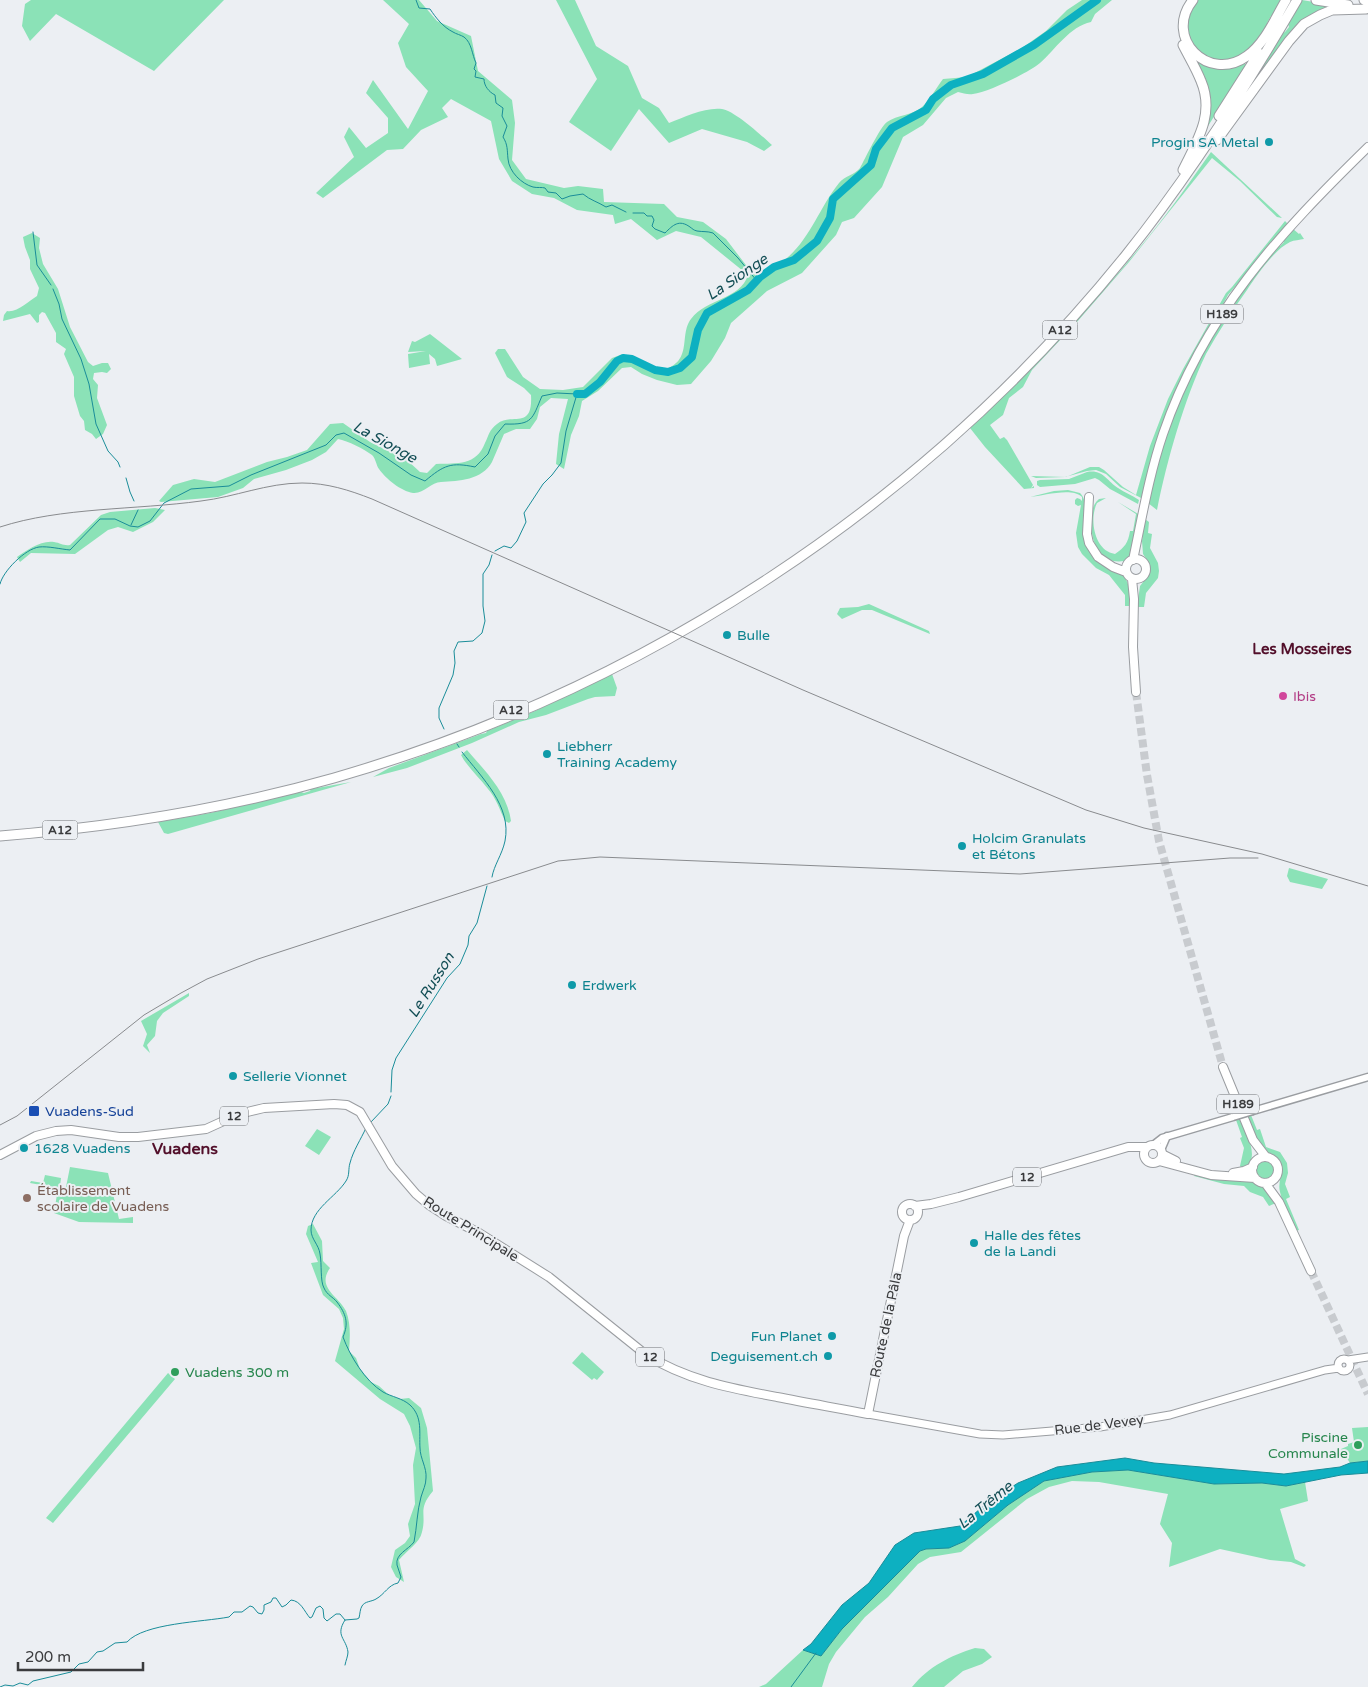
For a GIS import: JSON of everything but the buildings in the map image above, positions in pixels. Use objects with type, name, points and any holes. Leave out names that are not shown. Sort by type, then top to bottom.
[{"type":"highway","points":[[1183,170],[1202,132],[1207,107],[1202,84],[1184,47],[1180,33],[1181,15],[1188,0]]},
{"type":"highway","points":[[1193,0],[1184,19],[1183,30],[1186,42],[1200,58],[1213,64],[1222,65],[1237,62],[1256,49],[1288,0]]},
{"type":"highway","name":"A12","points":[[0,830],[110,818],[177,808],[266,790],[352,767],[438,738],[514,708],[583,677],[663,636],[740,590],[816,539],[885,486],[956,426],[1021,364],[1067,315],[1130,240],[1183,170],[1239,85],[1288,0]]},
{"type":"highway","name":"A12","points":[[0,836],[111,824],[200,810],[310,784],[398,758],[496,722],[592,679],[685,630],[773,576],[834,533],[953,437],[1022,371],[1080,308],[1124,258],[1182,181],[1235,103],[1297,0]]},
{"type":"highway","points":[[1316,0],[1367,5]]},
{"type":"highway","points":[[1337,0],[1367,5]]},
{"type":"highway","points":[[773,576],[786,570],[831,540],[904,484],[962,434],[1025,373],[1149,234],[1301,27],[1312,19],[1328,12],[1367,5]]},
{"type":"main road","name":"H189","points":[[1132,564],[1139,539],[1149,482],[1163,434],[1182,389],[1214,326],[1242,283],[1277,240],[1312,202],[1368,147]]},
{"type":"main road","points":[[1091,497],[1087,534],[1090,543],[1098,557],[1109,563],[1146,566],[1144,576],[1135,579]]},
{"type":"main road","points":[[1132,564],[1135,579],[1133,647],[1136,692]]},
{"type":"main road","name":"H189","points":[[1223,1068],[1253,1140],[1266,1157]]},
{"type":"main road","name":"Route Principale","points":[[0,1155],[36,1136],[56,1131],[78,1131],[119,1137],[151,1136],[206,1129],[238,1114],[264,1108],[347,1105],[360,1112],[392,1166],[416,1194],[428,1204],[446,1216],[479,1233],[549,1278],[659,1363],[678,1372],[708,1382],[868,1414]]},
{"type":"main road","name":"H189","points":[[1253,1140],[1254,1164]]},
{"type":"main road","name":"12","points":[[916,1209],[1123,1149],[1148,1149],[1211,1175],[1255,1178],[1265,1183]]},
{"type":"main road","name":"12","points":[[1148,1149],[1146,1161],[1150,1163],[1156,1163],[1161,1155]]},
{"type":"main road","name":"12","points":[[1161,1155],[1192,1166],[1218,1172],[1240,1172],[1266,1157]]},
{"type":"main road","points":[[1266,1157],[1273,1159],[1278,1164],[1278,1172],[1274,1179],[1265,1183],[1279,1202],[1311,1271]]},
{"type":"main road","points":[[1254,1164],[1255,1178]]},
{"type":"main road","points":[[1274,1179],[1279,1202]]},
{"type":"main road","name":"Route de la Pâla","points":[[868,1414],[907,1219],[903,1211],[905,1206],[911,1204],[916,1209],[916,1218],[907,1219]]},
{"type":"main road","name":"Rue de Vevey","points":[[868,1414],[980,1434],[1002,1435],[1096,1428],[1170,1415],[1338,1366],[1342,1359],[1349,1363],[1367,1357]]},
{"type":"street","points":[[1148,1149],[1156,1141],[1167,1136],[1368,1077]]},
{"type":"street","points":[[1161,1155],[1167,1136]]},
{"type":"green space","points":[[31,0],[224,0],[154,71],[56,14],[30,41],[22,26],[25,4]]},
{"type":"green space","points":[[383,0],[419,0],[437,21],[471,36],[478,71],[512,100],[515,123],[512,160],[526,179],[564,188],[578,186],[603,189],[604,202],[664,204],[677,217],[703,222],[726,239],[752,273],[769,269],[783,261],[795,250],[839,183],[860,168],[884,125],[891,120],[914,112],[922,107],[943,79],[967,77],[1022,48],[1046,31],[1067,10],[1082,0],[1112,0],[1095,14],[1091,22],[1076,28],[1046,58],[1027,72],[980,93],[965,94],[958,92],[946,98],[923,125],[903,137],[882,187],[854,218],[842,222],[836,235],[802,273],[767,291],[731,323],[725,338],[711,361],[691,384],[677,385],[657,380],[631,367],[622,368],[598,391],[582,401],[579,416],[571,435],[564,469],[556,464],[559,434],[568,399],[551,398],[540,407],[537,419],[530,429],[516,429],[504,434],[492,462],[482,473],[462,480],[437,483],[421,492],[413,493],[399,487],[386,477],[369,453],[351,443],[338,439],[326,452],[312,460],[254,479],[243,488],[218,497],[161,502],[159,501],[173,485],[194,479],[215,482],[267,462],[307,450],[330,424],[343,423],[370,442],[408,461],[420,472],[427,473],[436,464],[465,462],[477,456],[494,426],[509,419],[525,417],[529,413],[531,395],[507,377],[495,353],[498,349],[505,349],[523,377],[540,389],[563,390],[583,387],[612,358],[623,354],[659,371],[670,367],[682,356],[687,326],[691,319],[698,312],[738,289],[748,275],[701,237],[676,231],[657,240],[631,219],[615,224],[613,215],[577,210],[554,198],[532,194],[512,181],[499,159],[491,121],[451,99],[442,108],[448,117],[421,130],[403,149],[387,150],[323,198],[316,193],[354,157],[344,137],[349,127],[366,148],[388,133],[388,118],[366,93],[373,80],[408,129],[428,91],[406,67],[398,43],[409,24]]},
{"type":"green space","points":[[556,0],[575,0],[596,46],[628,66],[642,98],[659,108],[669,123],[702,111],[722,109],[741,119],[772,145],[764,151],[747,142],[702,129],[669,143],[639,109],[611,151],[569,122],[597,79]]},
{"type":"green space","points":[[1197,0],[1283,0],[1274,16],[1271,16],[1267,23],[1268,25],[1254,46],[1237,59],[1213,61],[1192,46],[1186,22]]},
{"type":"green space","points":[[1302,0],[1331,5],[1316,14],[1246,93],[1283,33],[1289,27],[1288,24]]},
{"type":"green space","points":[[1187,46],[1200,60],[1243,61],[1246,65],[1205,131],[1208,116]]},
{"type":"green space","points":[[1211,152],[1282,218],[1277,217],[1240,181],[1212,158],[1129,262],[1032,370],[1023,387],[1009,398],[1003,415],[990,425],[1000,439],[1004,437],[1007,440],[1033,485],[1031,488],[1034,486],[1034,488],[1024,489],[970,428],[1041,358],[1108,285],[1158,225]]},
{"type":"green space","points":[[1285,221],[1288,224],[1228,295],[1198,350],[1143,499],[1120,487],[1106,474],[1096,470],[1068,476],[1090,467],[1099,467],[1136,495],[1150,446],[1168,399],[1183,369],[1226,293]]},
{"type":"green space","points":[[1292,228],[1300,233],[1304,239],[1292,241],[1284,245],[1266,263],[1206,354],[1190,391],[1177,430],[1157,510],[1148,503],[1166,437],[1187,385],[1228,312],[1278,244],[1280,246],[1284,242],[1282,240]]},
{"type":"green space","points":[[32,233],[40,238],[39,248],[43,264],[58,289],[70,327],[88,362],[93,366],[108,363],[111,369],[107,373],[94,373],[93,379],[98,385],[97,398],[107,425],[103,434],[96,439],[85,430],[84,421],[80,416],[74,396],[74,377],[64,354],[66,349],[56,342],[56,333],[45,313],[42,312],[39,315],[39,322],[37,323],[30,314],[3,321],[7,311],[19,308],[37,296],[39,288],[30,269],[30,260],[23,237]]},
{"type":"green space","points":[[430,334],[462,359],[437,366],[435,359],[429,354],[430,364],[409,368],[408,354],[426,351],[408,352],[412,341],[415,342]]},
{"type":"green space","points":[[1087,472],[1101,474],[1118,488],[1139,500],[1138,504],[1110,489],[1095,478],[1075,484],[1040,487],[1037,485],[1037,481],[1040,480],[1069,479]]},
{"type":"green space","points":[[1031,476],[1065,477],[1036,478]]},
{"type":"green space","points":[[1068,490],[1080,493],[1083,498],[1085,504],[1084,533],[1088,549],[1101,564],[1116,570],[1127,580],[1131,606],[1125,606],[1125,595],[1109,575],[1096,568],[1082,554],[1078,547],[1076,533],[1081,505],[1075,504],[1075,500],[1077,498],[1082,501],[1082,497],[1065,492],[1030,497],[1054,491]]},
{"type":"green space","points":[[1106,498],[1097,503],[1093,517],[1098,541],[1108,552],[1115,554],[1124,547],[1130,531],[1133,531],[1136,514],[1118,502],[1140,515],[1132,553],[1124,561],[1108,559],[1097,548],[1094,541],[1091,525],[1093,507],[1099,499]]},
{"type":"green space","points":[[155,508],[165,510],[153,522],[133,532],[118,527],[108,530],[75,554],[31,553],[20,562],[17,557],[34,546],[44,543],[54,542],[70,545],[101,515],[110,512]]},
{"type":"green space","points":[[1145,519],[1149,522],[1148,533],[1152,534],[1150,548],[1158,563],[1159,571],[1158,578],[1146,593],[1144,607],[1137,607],[1140,586],[1150,570],[1149,563],[1143,554],[1142,541]]},
{"type":"green space","points":[[869,604],[929,631],[930,634],[872,610],[862,610],[842,619],[837,614],[840,608]]},
{"type":"green space","points":[[612,674],[617,688],[615,696],[595,697],[546,715],[519,722],[472,743],[407,768],[373,777],[389,768],[486,733]]},
{"type":"green space","points":[[467,750],[500,791],[509,810],[511,821],[509,823],[505,821],[491,793],[461,755]]},
{"type":"green space","points":[[351,782],[168,834],[164,833],[158,822],[210,813],[301,792],[304,793],[311,789]]},
{"type":"green space","points":[[1289,868],[1328,879],[1322,889],[1290,882],[1287,876]]},
{"type":"green space","points":[[189,993],[189,996],[163,1013],[157,1021],[155,1036],[147,1045],[150,1053],[143,1046],[147,1034],[141,1021]]},
{"type":"green space","points":[[1251,1115],[1257,1130],[1260,1129],[1266,1147],[1280,1152],[1287,1163],[1288,1173],[1285,1184],[1290,1197],[1286,1199],[1299,1230],[1296,1231],[1281,1197],[1279,1184],[1282,1169],[1280,1161],[1277,1157],[1264,1151],[1258,1143],[1247,1116]]},
{"type":"green space","points":[[1240,1118],[1251,1145],[1252,1153],[1248,1165],[1242,1169],[1240,1166],[1244,1148],[1236,1120]]},
{"type":"green space","points":[[317,1129],[331,1137],[319,1155],[305,1146]]},
{"type":"green space","points":[[1265,1160],[1272,1163],[1275,1170],[1272,1177],[1265,1180],[1258,1177],[1255,1170],[1258,1163]]},
{"type":"green space","points":[[70,1167],[108,1173],[119,1219],[133,1217],[133,1223],[79,1222],[54,1213],[58,1188],[30,1183],[31,1181],[43,1183],[45,1175],[61,1178],[60,1186],[66,1187]]},
{"type":"green space","points":[[1195,1174],[1252,1181],[1264,1187],[1276,1203],[1269,1206],[1263,1197],[1250,1192],[1244,1186],[1224,1184],[1194,1176]]},
{"type":"green space","points":[[313,1224],[322,1241],[323,1261],[330,1268],[326,1275],[327,1286],[343,1306],[348,1316],[350,1331],[349,1351],[356,1358],[360,1369],[371,1382],[389,1395],[400,1399],[409,1398],[421,1408],[427,1428],[433,1491],[425,1503],[421,1536],[399,1560],[404,1582],[396,1577],[391,1567],[395,1550],[405,1543],[410,1536],[408,1524],[415,1504],[413,1465],[416,1448],[410,1426],[404,1414],[380,1399],[335,1361],[344,1329],[343,1318],[339,1309],[323,1295],[311,1263],[318,1262],[306,1234],[308,1226]]},
{"type":"green space","points":[[582,1352],[604,1372],[597,1380],[594,1378],[592,1380],[572,1363]]},
{"type":"green space","points":[[168,1373],[175,1379],[53,1523],[46,1518]]},
{"type":"green space","name":"Piscine Communale","points":[[1368,1427],[1368,1461],[1350,1463],[1341,1449],[1354,1442],[1352,1428]]},
{"type":"green space","points":[[1128,1470],[1214,1484],[1262,1483],[1286,1486],[1305,1482],[1308,1501],[1280,1509],[1295,1559],[1306,1565],[1304,1567],[1291,1562],[1270,1560],[1220,1549],[1169,1567],[1172,1543],[1160,1524],[1168,1494],[1099,1482],[1072,1481],[1049,1487],[1027,1499],[961,1552],[930,1557],[918,1564],[888,1597],[865,1617],[836,1652],[829,1664],[822,1687],[759,1687],[766,1684],[803,1650],[821,1656],[842,1629],[920,1551],[949,1548],[965,1541],[1008,1505],[1044,1481],[1092,1472]]},
{"type":"green space","points":[[975,1648],[984,1649],[992,1657],[982,1664],[963,1671],[944,1687],[912,1687],[926,1673],[941,1663]]},
{"type":"water","points":[[1125,1458],[1154,1463],[1284,1474],[1340,1467],[1350,1463],[1368,1461],[1368,1473],[1341,1475],[1286,1486],[1262,1483],[1214,1484],[1128,1470],[1092,1472],[1044,1481],[1008,1505],[965,1541],[949,1548],[920,1551],[842,1629],[821,1656],[803,1650],[811,1644],[842,1605],[869,1583],[895,1545],[914,1533],[960,1526],[987,1503],[1018,1483],[1057,1467]]},
{"type":"waterway","points":[[416,0],[419,8],[430,9],[443,25],[469,42],[476,63],[474,69],[476,71],[475,77],[484,79],[487,88],[495,95],[496,103],[503,108],[502,116],[507,126],[503,137],[507,145],[509,164],[517,177],[529,185],[545,188],[548,192],[556,193],[562,199],[583,194],[606,207],[612,205],[626,212]]},
{"type":"waterway","name":"La Sionge","points":[[577,394],[585,394],[600,382],[617,361],[623,358],[632,359],[655,370],[668,372],[680,368],[692,357],[698,330],[707,313],[748,290],[760,277],[774,267],[794,260],[817,241],[830,218],[833,199],[871,165],[876,149],[892,128],[926,110],[933,99],[951,85],[983,74],[1034,45],[1097,0]]},
{"type":"waterway","points":[[633,213],[644,213],[647,216],[652,216],[654,220],[652,226],[665,233],[679,223],[683,223],[696,231],[713,233],[738,258],[757,281]]},
{"type":"waterway","points":[[33,232],[37,265],[51,285]]},
{"type":"waterway","points":[[53,289],[62,319],[81,359],[89,384],[96,424],[108,451],[120,467]]},
{"type":"waterway","name":"La Sionge","points":[[0,584],[10,567],[27,552],[39,547],[70,550],[100,519],[115,519],[130,526],[138,527],[150,521],[164,503],[191,489],[229,486],[251,475],[326,445],[336,435],[344,433],[379,453],[411,475],[425,481],[437,471],[448,466],[475,467],[488,454],[495,436],[505,424],[521,423],[530,419],[542,396],[557,393],[577,394],[566,431],[561,463],[543,484],[524,513],[526,522],[517,541],[511,548],[504,546],[495,551]]},
{"type":"waterway","points":[[126,478],[134,501]]},
{"type":"waterway","points":[[131,525],[138,510]]},
{"type":"waterway","name":"Le Russon","points":[[444,729],[439,718],[439,708],[453,675],[454,651],[458,642],[473,641],[482,633],[485,621],[483,574],[489,565],[492,555]]},
{"type":"waterway","name":"Le Russon","points":[[462,752],[494,793],[504,816],[506,828],[505,841],[492,877]]},
{"type":"waterway","name":"Le Russon","points":[[391,1092],[392,1070],[396,1058],[447,978],[460,964],[468,945],[469,936],[477,923],[487,886]]},
{"type":"waterway","name":"Le Russon","points":[[371,1122],[388,1104],[391,1096]]},
{"type":"waterway","name":"Le Russon","points":[[345,1665],[348,1652],[341,1633],[342,1625],[345,1620],[359,1618],[363,1604],[376,1599],[398,1583],[401,1577],[397,1561],[400,1555],[414,1542],[426,1478],[420,1452],[419,1420],[417,1415],[410,1405],[376,1387],[364,1375],[354,1360],[343,1337],[346,1327],[343,1311],[323,1285],[321,1258],[311,1233],[312,1223],[319,1209],[342,1187],[347,1179],[351,1159],[366,1128]]},
{"type":"waterway","points":[[0,1687],[5,1685],[13,1686],[20,1683],[28,1685],[33,1681],[71,1672],[79,1664],[88,1662],[97,1652],[103,1651],[115,1643],[127,1642],[135,1636],[160,1627],[229,1617],[234,1612],[242,1612],[250,1606],[262,1614],[264,1605],[271,1602],[273,1598],[276,1598],[282,1607],[291,1600],[297,1602],[310,1618],[316,1608],[320,1606],[327,1621],[336,1614],[340,1614],[345,1620]]},
{"type":"waterway","name":"La Trême","points":[[791,1687],[816,1653]]},
{"type":"tunnel","points":[[1136,692],[1147,775],[1159,841],[1223,1067]]},
{"type":"tunnel","points":[[1311,1271],[1368,1394]]},
{"type":"railway","points":[[0,527],[73,512],[201,501],[276,485],[311,483],[338,488],[372,499],[803,690],[1086,810],[1144,828],[1262,854],[1368,886]]},
{"type":"railway","points":[[0,1125],[17,1116],[144,1015],[207,979],[258,959],[558,861],[600,857],[1020,874],[1230,858],[1258,858]]},
{"type":"place","name":"Progin SA Metal","points":[[1269,142]]},
{"type":"place","name":"Bulle","points":[[727,635]]},
{"type":"place","name":"Ibis","points":[[1283,696]]},
{"type":"place","name":"Liebherr Training Academy","points":[[547,754]]},
{"type":"place","name":"Holcim Granulats et Bétons","points":[[962,846]]},
{"type":"place","name":"Erdwerk","points":[[572,985]]},
{"type":"place","name":"Sellerie Vionnet","points":[[233,1076]]},
{"type":"place","name":"Vuadens-Sud","points":[[34,1111]]},
{"type":"place","name":"1628 Vuadens","points":[[24,1148]]},
{"type":"place","name":"Établissement scolaire de Vuadens","points":[[27,1198]]},
{"type":"place","name":"Halle des fêtes de la Landi","points":[[974,1243]]},
{"type":"place","name":"Fun Planet","points":[[832,1336]]},
{"type":"place","name":"Deguisement.ch","points":[[828,1356]]},
{"type":"place","name":"Vuadens 300 m","points":[[175,1372]]},
{"type":"place","name":"Piscine Communale","points":[[1358,1445]]},
{"type":"district","name":"Les Mosseires","points":[[1302,649]]},
{"type":"district","name":"Vuadens","points":[[185,1149]]}]
